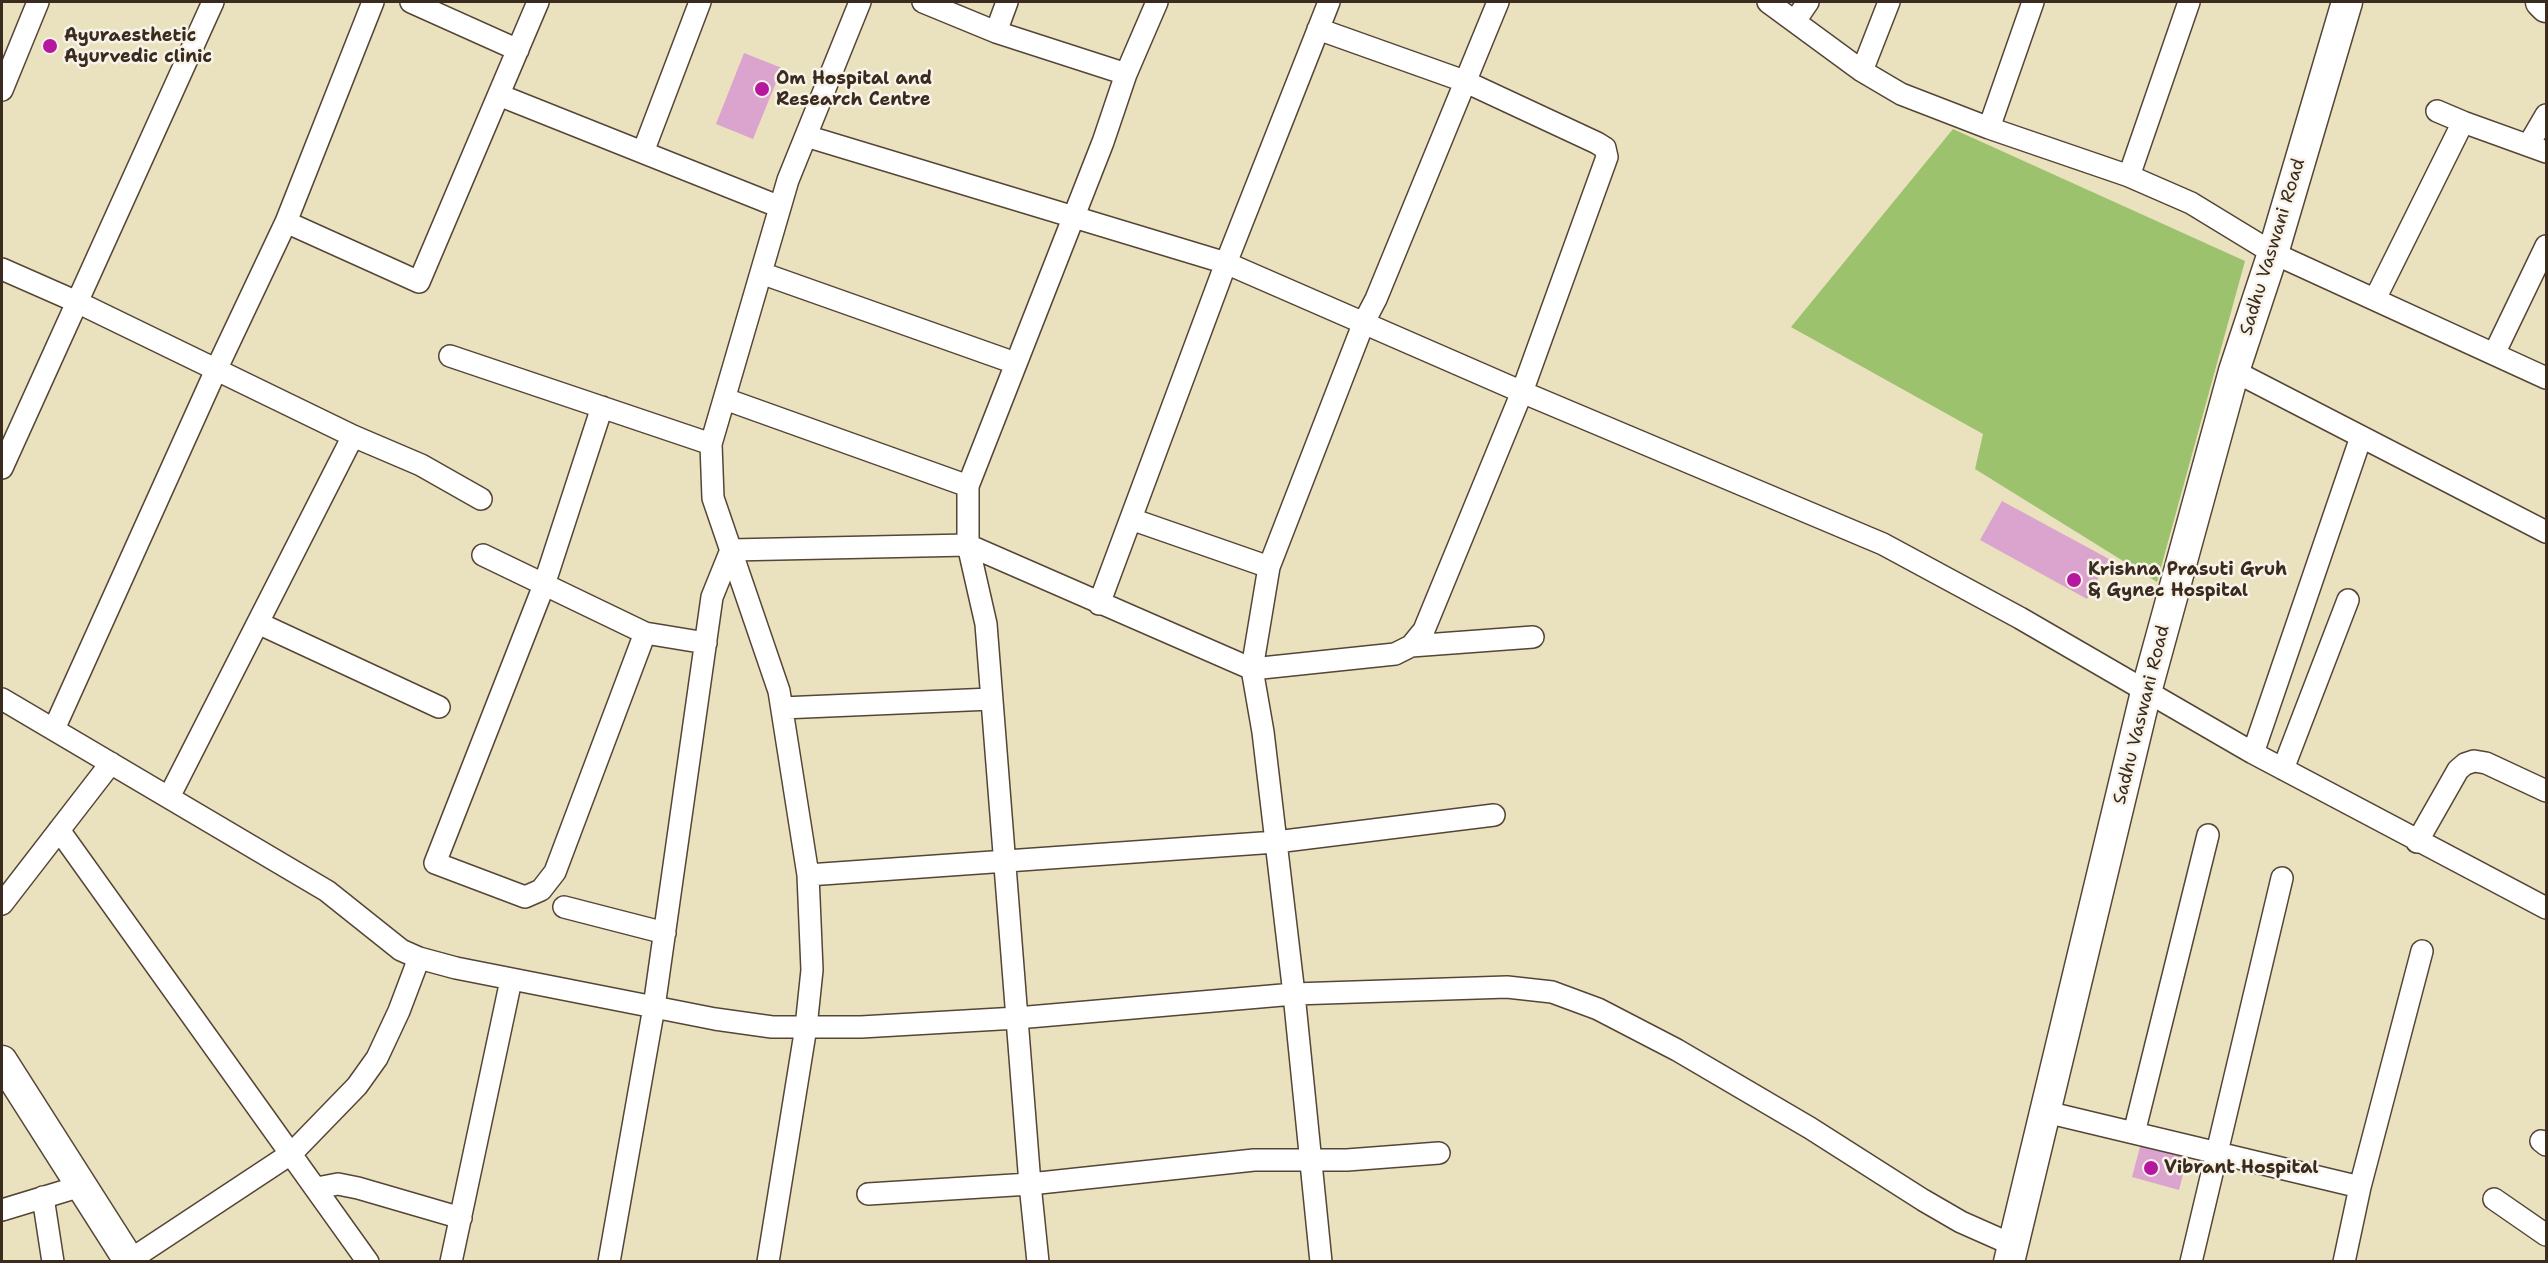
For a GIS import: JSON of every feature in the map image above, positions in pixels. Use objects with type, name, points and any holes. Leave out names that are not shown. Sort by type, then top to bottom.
[{"type":"street","points":[[2,90],[11,42],[38,2]]},
{"type":"street","points":[[2,468],[213,2]]},
{"type":"street","points":[[54,729],[216,370],[286,222],[373,2]]},
{"type":"street","points":[[411,2],[518,50]]},
{"type":"street","points":[[286,222],[420,282],[538,2]]},
{"type":"street","points":[[643,152],[700,2]]},
{"type":"street","points":[[768,1262],[806,1027],[812,970],[808,875],[780,691],[713,498],[711,444],[788,180],[860,2]]},
{"type":"street","points":[[923,2],[996,32],[1126,74]]},
{"type":"street","points":[[996,32],[1007,2]]},
{"type":"street","points":[[1038,1262],[986,624],[968,545],[968,486],[1103,142],[1126,74],[1156,2]]},
{"type":"street","points":[[1099,604],[1226,263],[1329,2]]},
{"type":"street","points":[[1321,1262],[1294,994],[1263,732],[1252,669],[1269,567],[1364,322],[1376,299],[1498,2]]},
{"type":"street","points":[[1768,2],[1862,71],[1901,94],[1989,128],[2129,176],[2191,203],[2223,220],[2273,253],[2547,378]]},
{"type":"street","points":[[1795,21],[1808,2]]},
{"type":"street","points":[[1862,71],[1889,2]]},
{"type":"street","points":[[1989,128],[2033,2]]},
{"type":"street","points":[[2129,176],[2189,2]]},
{"type":"street","name":"Sadhu Vaswani Road","points":[[2011,1253],[2146,692],[2234,371],[2273,253],[2347,2]]},
{"type":"street","points":[[2541,2],[2547,7]]},
{"type":"street","points":[[1318,29],[1464,81],[1597,143],[1605,148],[1607,157],[1522,392],[1424,630],[1411,646]]},
{"type":"street","points":[[499,94],[780,207]]},
{"type":"street","points":[[2437,111],[2538,148],[2547,115]]},
{"type":"street","points":[[2375,299],[2463,122]]},
{"type":"street","points":[[806,136],[1226,263],[1522,392],[1883,544],[2020,618],[2253,753],[2417,842],[2547,908]]},
{"type":"street","points":[[2494,354],[2547,246]]},
{"type":"street","points":[[2,269],[77,302],[353,436],[421,465],[481,499]]},
{"type":"street","points":[[761,273],[1015,363]]},
{"type":"street","points":[[450,356],[711,444]]},
{"type":"street","points":[[2234,371],[2547,532]]},
{"type":"street","points":[[725,399],[968,486]]},
{"type":"street","points":[[602,407],[544,585],[435,863],[525,897],[541,890],[555,872],[645,633]]},
{"type":"street","points":[[169,797],[353,436]]},
{"type":"street","points":[[2253,753],[2361,437]]},
{"type":"street","points":[[1131,519],[1269,567]]},
{"type":"street","points":[[731,550],[968,545],[1252,669],[1395,654],[1411,646],[1533,637]]},
{"type":"street","points":[[609,1262],[654,1007],[712,597],[731,550]]},
{"type":"street","points":[[483,555],[645,633],[706,643]]},
{"type":"street","points":[[2283,769],[2348,600]]},
{"type":"street","points":[[258,623],[439,708]]},
{"type":"street","points":[[2,699],[327,891],[401,950],[419,958],[511,980],[716,1019],[772,1027],[861,1027],[1017,1018],[1294,994],[1507,987],[1552,992],[1598,1009],[1677,1050],[1810,1128],[2011,1253]]},
{"type":"street","points":[[782,708],[991,699]]},
{"type":"street","points":[[2417,842],[2458,770],[2466,764],[2474,761],[2486,763],[2547,791]]},
{"type":"street","points":[[2,904],[111,763]]},
{"type":"street","points":[[808,875],[1276,842],[1494,815]]},
{"type":"street","points":[[59,830],[368,1262]]},
{"type":"street","points":[[2134,1133],[2208,835]]},
{"type":"street","points":[[2191,1262],[2282,878]]},
{"type":"street","points":[[564,908],[665,933]]},
{"type":"street","points":[[2344,1262],[2360,1187],[2422,951]]},
{"type":"street","points":[[2,1060],[130,1261],[292,1153],[357,1086],[377,1058],[399,1011],[419,958]]},
{"type":"street","points":[[451,1262],[511,980]]},
{"type":"street","points":[[2046,1112],[2360,1187]]},
{"type":"street","points":[[868,1194],[1030,1184],[1254,1160],[1347,1160],[1439,1153]]},
{"type":"street","points":[[317,1188],[338,1184],[358,1188],[461,1218]]},
{"type":"street","points":[[2,1210],[81,1186]]},
{"type":"street","points":[[43,1197],[53,1262]]},
{"type":"street","points":[[2494,1199],[2547,1235]]},
{"type":"green space","points":[[1953,129],[2245,261],[2157,582],[1975,469],[1983,434],[1791,327]]},
{"type":"building","points":[[744,53],[782,68],[753,139],[716,124]]},
{"type":"building","points":[[2002,501],[2109,559],[2087,599],[1980,540]]},
{"type":"building","points":[[2141,1143],[2181,1154],[2178,1165],[2185,1167],[2179,1190],[2132,1177]]},
{"type":"place","name":"Ayuraesthetic Ayurvedic clinic","points":[[50,46]]},
{"type":"place","name":"Om Hospital and Research Centre","points":[[762,89]]},
{"type":"place","name":"Krishna Prasuti Gruh & Gynec Hospital","points":[[2074,580]]},
{"type":"place","name":"Vibrant Hospital","points":[[2151,1168]]}]
